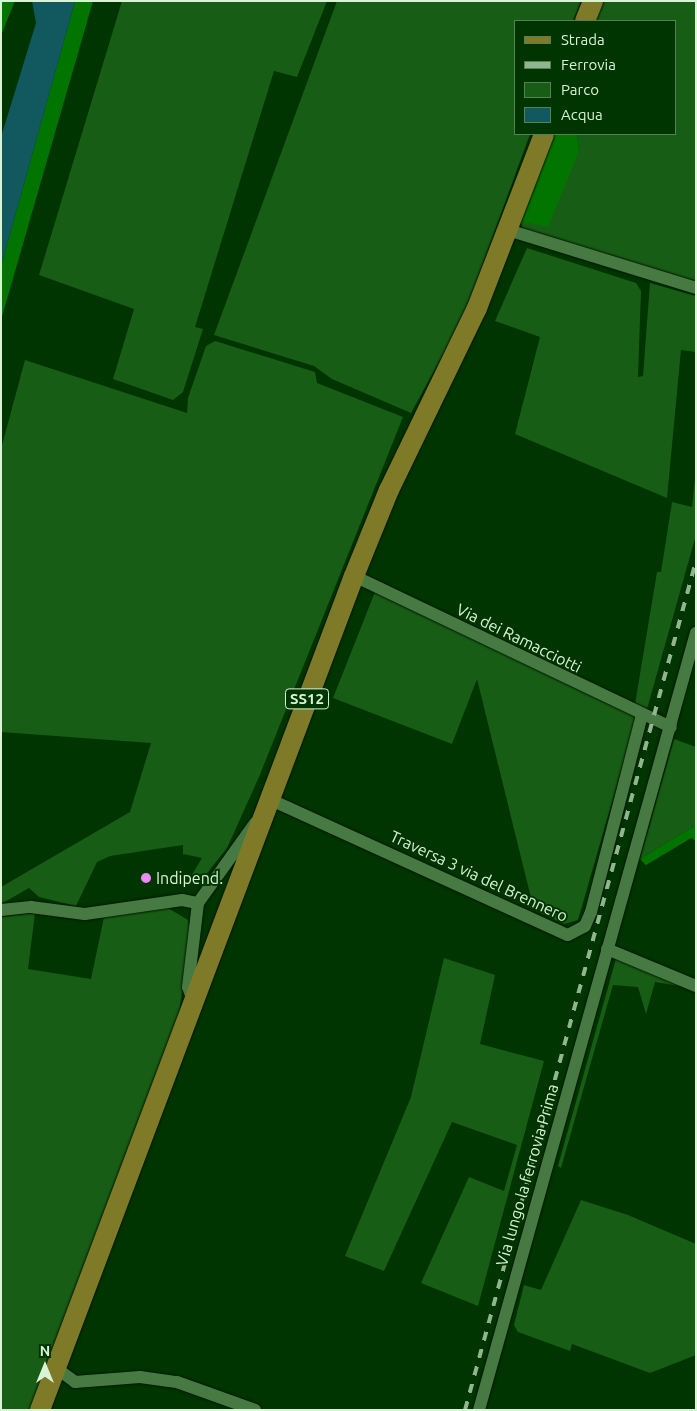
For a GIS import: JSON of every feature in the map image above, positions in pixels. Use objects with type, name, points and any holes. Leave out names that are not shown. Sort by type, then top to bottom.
[{"type":"main road","points":[[586,20],[593,1]]},
{"type":"main road","name":"SS12","points":[[40,1410],[194,1004],[266,805],[354,576],[508,230],[544,135]]},
{"type":"street","points":[[508,230],[696,288]]},
{"type":"street","name":"Via dei Ramacciotti","points":[[354,576],[642,715],[671,727]]},
{"type":"street","name":"Via lungo la ferrovia Prima","points":[[479,1410],[696,633]]},
{"type":"street","name":"Traversa 3 via del Brennero","points":[[266,805],[568,935],[585,926],[591,912],[642,715]]},
{"type":"street","points":[[194,1004],[188,986],[198,903],[266,805]]},
{"type":"street","points":[[1,910],[31,907],[85,914],[182,900],[198,903]]},
{"type":"street","points":[[607,949],[696,986]]},
{"type":"street","points":[[56,1368],[75,1382],[140,1377],[177,1382],[255,1410]]},
{"type":"green space","points":[[1,1],[15,1],[1,35]]},
{"type":"green space","points":[[75,1],[93,1],[1,320],[1,266]]},
{"type":"green space","points":[[122,1],[327,1],[297,77],[274,71],[195,327],[203,329],[183,392],[173,400],[113,379],[134,309],[39,275]]},
{"type":"green space","points":[[337,1],[581,1],[573,20],[514,20],[514,135],[530,135],[463,318],[411,413],[332,379],[314,366],[214,335]]},
{"type":"green space","points":[[602,1],[696,1],[696,284],[523,229],[520,221],[579,151],[577,135],[677,135],[677,20],[594,20]]},
{"type":"green space","points":[[550,135],[577,135],[579,151],[548,227],[520,221]]},
{"type":"green space","points":[[527,248],[636,283],[641,291],[638,377],[643,376],[650,283],[696,296],[696,352],[681,350],[667,498],[515,434],[540,337],[495,321]]},
{"type":"green space","points":[[215,341],[315,372],[317,383],[403,417],[259,777],[227,848],[204,877],[184,888],[202,858],[183,854],[183,845],[110,856],[97,862],[76,906],[39,897],[29,888],[1,904],[1,887],[130,812],[151,743],[1,732],[1,449],[25,360],[187,413],[188,398],[206,346]]},
{"type":"green space","points":[[696,469],[696,535],[647,709],[635,704],[657,572],[661,572],[672,502],[692,507]]},
{"type":"green space","points":[[375,592],[637,715],[578,920],[564,924],[534,910],[477,679],[452,744],[333,698]]},
{"type":"green space","points":[[674,739],[696,747],[696,825],[640,859]]},
{"type":"green space","points":[[696,825],[696,841],[691,838],[646,865],[640,859]]},
{"type":"green space","points":[[168,908],[188,920],[190,931],[179,1013],[30,1410],[1,1410],[1,917],[35,913],[28,969],[91,979],[104,917]]},
{"type":"green space","points":[[444,958],[495,975],[480,1044],[544,1061],[478,1306],[421,1283],[469,1177],[504,1191],[517,1145],[452,1122],[384,1271],[345,1256],[411,1097]]},
{"type":"green space","points":[[616,959],[680,986],[655,982],[646,1014],[638,987],[613,985],[561,1168],[558,1166]]},
{"type":"green space","points":[[581,1200],[628,1215],[696,1244],[696,1355],[650,1373],[572,1344],[570,1351],[518,1332],[514,1325],[524,1285],[541,1290]]},
{"type":"water","points":[[32,1],[75,1],[1,266],[1,137],[36,23]]},
{"type":"railway","points":[[465,1410],[696,561]]},
{"type":"place","name":"Indipend.","points":[[146,878]]}]
